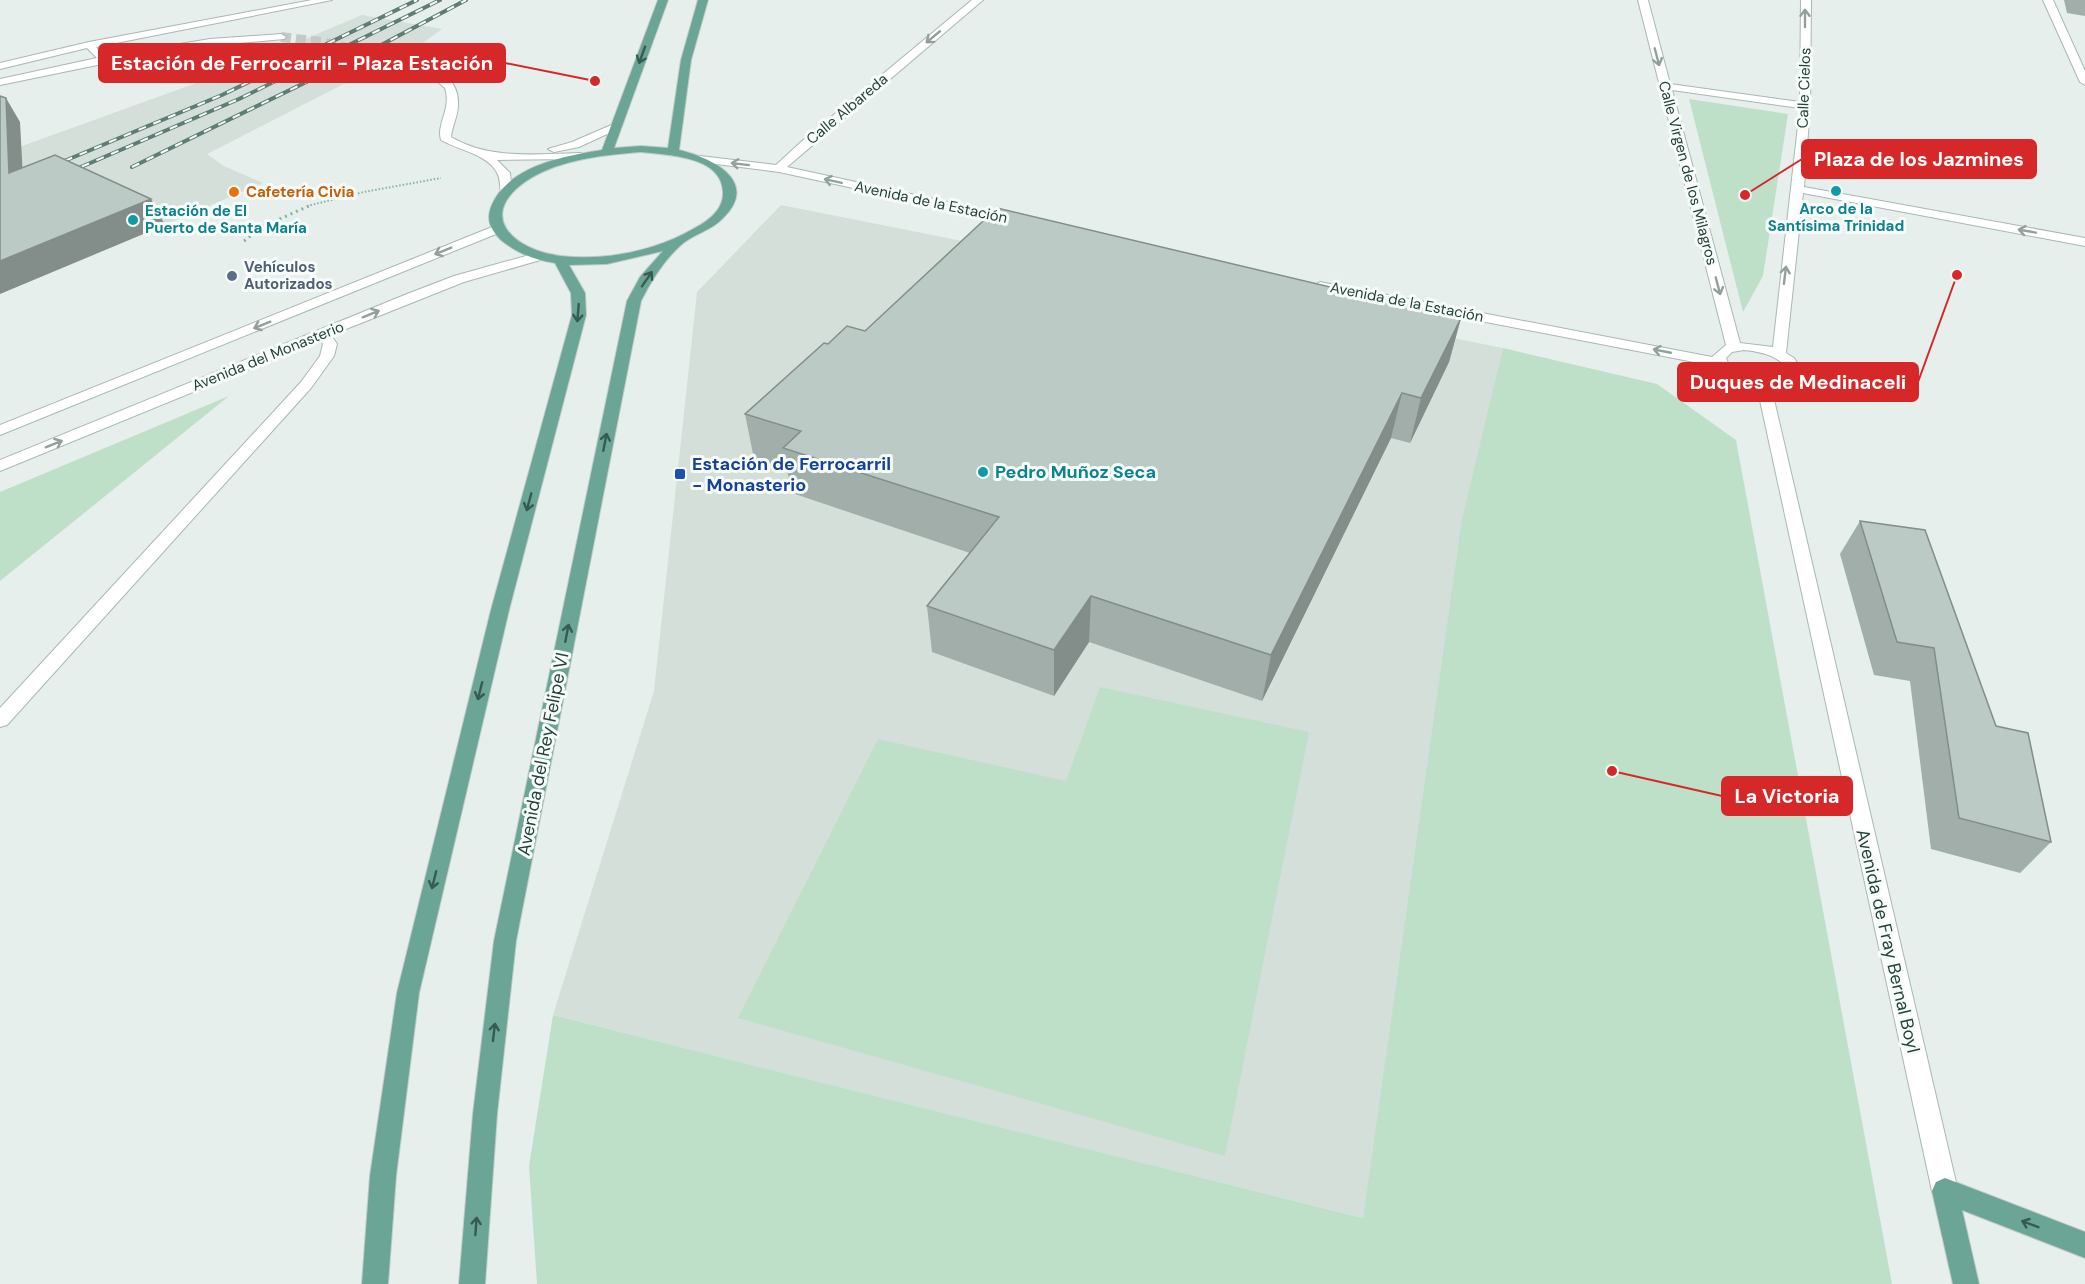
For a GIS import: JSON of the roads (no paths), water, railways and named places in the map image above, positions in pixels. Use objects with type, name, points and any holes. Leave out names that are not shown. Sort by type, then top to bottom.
[{"type":"main road","points":[[607,151],[663,0]]},
{"type":"main road","points":[[673,152],[686,60],[703,0]]},
{"type":"main road","points":[[641,149],[673,152],[700,159],[720,170],[728,182],[729,202],[719,216],[701,230],[677,242],[644,253],[606,260],[560,260],[540,256],[509,241],[497,229],[495,210],[506,192],[530,174],[580,156],[607,151],[641,149]]},
{"type":"main road","name":"Avenida del Rey Felipe VI","points":[[472,1284],[485,1114],[505,941],[634,302],[645,280],[677,242]]},
{"type":"main road","points":[[375,1284],[383,1176],[408,993],[500,610],[579,315],[578,293],[560,260]]},
{"type":"main road","points":[[1945,1191],[2085,1245]]},
{"type":"main road","name":"Avenida de Fray Bernal Boyl","points":[[1945,1191],[1966,1284]]},
{"type":"street","points":[[0,66],[89,45],[327,0]]},
{"type":"street","name":"Calle Albareda","points":[[779,169],[805,144],[978,0]]},
{"type":"street","name":"Calle Virgen de los Milagros","points":[[1642,0],[1734,347]]},
{"type":"street","name":"Calle Cielos","points":[[1779,354],[1784,279],[1798,189],[1805,106],[1806,0]]},
{"type":"street","points":[[2048,0],[2085,82]]},
{"type":"street","points":[[0,82],[102,60],[234,39],[281,37]]},
{"type":"street","points":[[89,45],[102,60]]},
{"type":"street","points":[[403,60],[437,72],[453,94],[453,110],[445,125],[445,138],[457,147],[486,155],[580,156]]},
{"type":"street","points":[[1665,86],[1805,106]]},
{"type":"street","points":[[505,156],[575,145],[616,126]]},
{"type":"street","points":[[486,155],[504,173],[506,192]]},
{"type":"street","points":[[700,159],[779,169]]},
{"type":"street","name":"Avenida de la Estación","points":[[779,169],[1022,222]]},
{"type":"street","points":[[1798,189],[2085,242]]},
{"type":"street","name":"Avenida del Monasterio","points":[[0,430],[497,229]]},
{"type":"street","name":"Avenida del Monasterio","points":[[0,466],[459,279],[540,256]]},
{"type":"street","name":"Avenida de la Estación","points":[[1311,284],[1719,363]]},
{"type":"street","points":[[0,720],[306,385],[330,344],[323,334]]},
{"type":"street","points":[[1734,347],[1756,347],[1779,354],[1789,360],[1798,375],[1795,381],[1788,386],[1764,387],[1730,375],[1719,363],[1721,352],[1734,347]]},
{"type":"street","name":"Avenida de Fray Bernal Boyl","points":[[1764,387],[1945,1191]]},
{"type":"tunnel","points":[[281,37],[321,42],[403,60]]},
{"type":"railway","points":[[50,167],[222,95],[417,0]]},
{"type":"railway","points":[[67,173],[239,99],[440,0]]},
{"type":"railway","points":[[132,167],[366,53],[466,0]]},
{"type":"place","name":"Estación de Ferrocarril - Plaza Estación","points":[[595,81]]},
{"type":"place","name":"Arco de la Santísima Trinidad","points":[[1836,191]]},
{"type":"place","name":"Cafetería Civia","points":[[234,192]]},
{"type":"place","name":"Plaza de los Jazmines","points":[[1745,195]]},
{"type":"place","name":"Estación de El Puerto de Santa María","points":[[133,220]]},
{"type":"place","name":"Duques de Medinaceli","points":[[1957,275]]},
{"type":"place","name":"Vehículos Autorizados","points":[[232,276]]},
{"type":"place","name":"Pedro Muñoz Seca","points":[[983,472]]},
{"type":"place","name":"Estación de Ferrocarril - Monasterio","points":[[680,474]]},
{"type":"place","name":"La Victoria","points":[[1612,771]]}]
